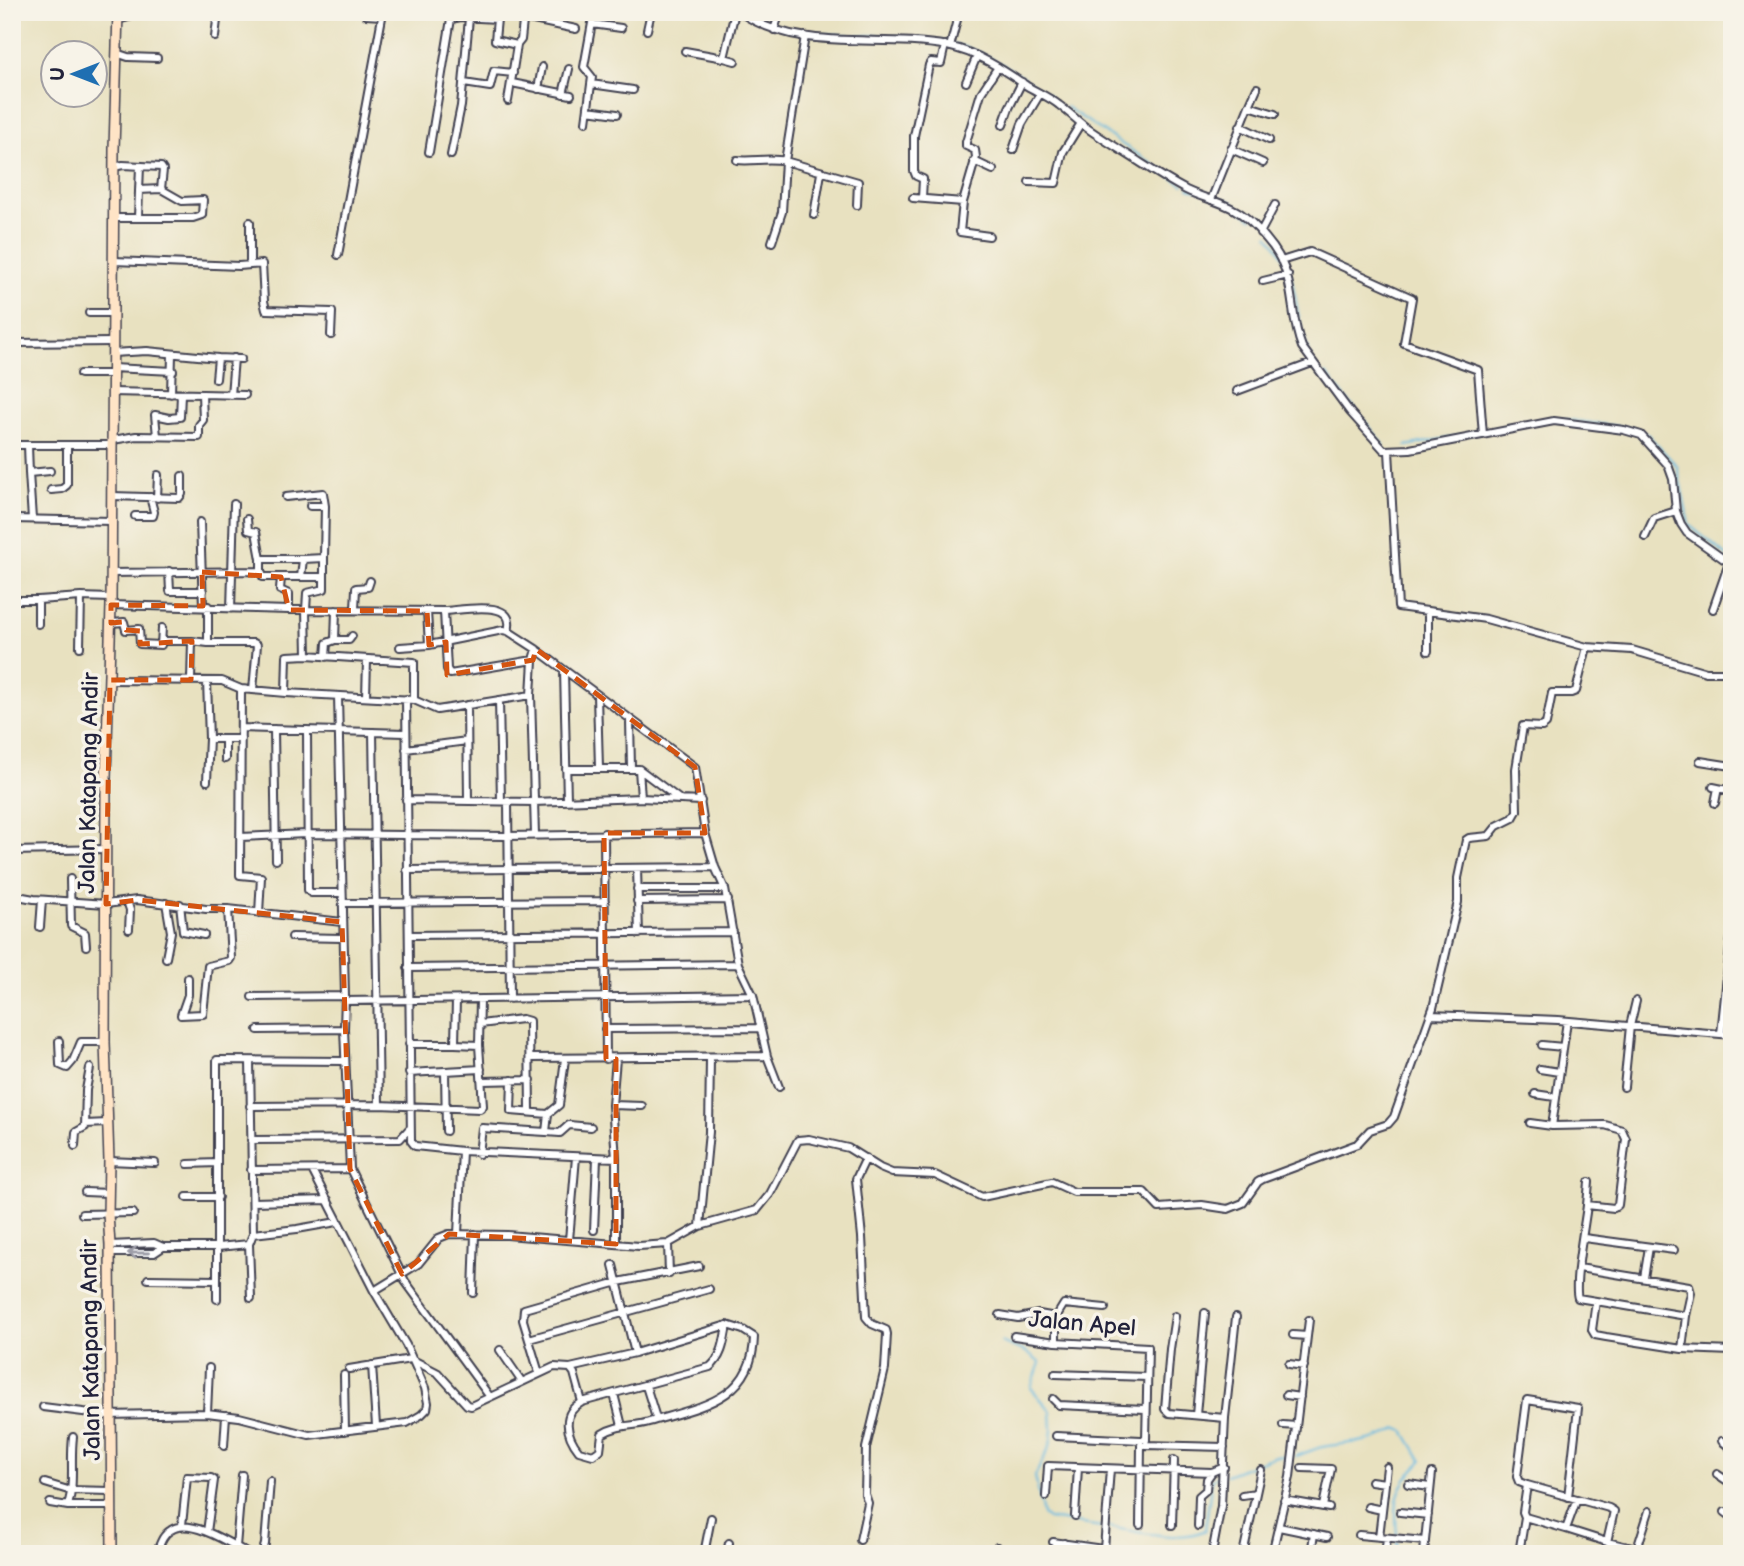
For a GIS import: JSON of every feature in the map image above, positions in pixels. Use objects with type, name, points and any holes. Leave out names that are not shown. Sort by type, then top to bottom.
[{"type":"street","points":[[118,17],[146,12]]},
{"type":"street","points":[[215,37],[218,12]]},
{"type":"street","points":[[586,122],[592,75],[584,67],[594,12]]},
{"type":"street","points":[[647,30],[651,12]]},
{"type":"street","points":[[724,58],[738,12],[775,28],[805,36],[949,45],[998,67],[1186,190],[1212,197],[1236,210],[1261,231],[1284,260],[1297,336],[1312,363],[1379,447],[1389,451],[1482,432],[1555,421],[1624,430],[1641,435],[1668,465],[1673,479],[1676,510],[1687,533],[1730,564],[1713,610]]},
{"type":"street","points":[[775,28],[780,12]]},
{"type":"street","points":[[922,198],[923,179],[916,176],[914,171],[914,136],[927,70],[931,62],[941,63],[959,12]]},
{"type":"street","points":[[338,256],[383,14],[366,15]]},
{"type":"street","points":[[508,101],[524,15],[576,29]]},
{"type":"street","points":[[429,152],[450,22],[455,18],[497,16],[495,40],[517,45]]},
{"type":"street","name":"Jalan Katapang Andir","points":[[111,1554],[110,1249],[107,1214],[109,1161],[105,1042],[118,17]]},
{"type":"street","points":[[451,155],[464,83],[469,18]]},
{"type":"street","points":[[592,24],[621,28]]},
{"type":"street","points":[[772,242],[782,212],[785,161],[805,36]]},
{"type":"street","points":[[685,51],[735,61]]},
{"type":"street","points":[[116,53],[128,57],[157,58]]},
{"type":"street","points":[[966,82],[977,56]]},
{"type":"street","points":[[538,89],[542,67]]},
{"type":"street","points":[[989,236],[960,232],[963,202],[975,150],[966,146],[965,142],[981,93],[998,67]]},
{"type":"street","points":[[512,83],[567,94],[569,69]]},
{"type":"street","points":[[464,83],[490,87],[494,71],[513,74]]},
{"type":"street","points":[[1003,125],[1022,82]]},
{"type":"street","points":[[591,84],[633,90]]},
{"type":"street","points":[[1212,197],[1256,88]]},
{"type":"street","points":[[1013,150],[1022,124],[1040,94]]},
{"type":"street","points":[[1249,106],[1275,114]]},
{"type":"street","points":[[588,110],[617,114]]},
{"type":"street","points":[[1029,182],[1056,183],[1063,152],[1082,123]]},
{"type":"street","points":[[1240,126],[1269,140]]},
{"type":"street","points":[[1231,149],[1263,163]]},
{"type":"street","points":[[737,160],[758,158],[785,161],[858,183],[857,205]]},
{"type":"street","points":[[974,161],[993,170]]},
{"type":"street","points":[[138,218],[140,166]]},
{"type":"street","points":[[114,167],[161,167],[161,189]]},
{"type":"street","points":[[814,215],[821,173]]},
{"type":"street","points":[[114,218],[193,218],[202,215],[204,200],[182,201],[161,189],[139,190]]},
{"type":"street","points":[[913,198],[963,202]]},
{"type":"street","points":[[1261,231],[1275,205]]},
{"type":"street","points":[[250,222],[250,265]]},
{"type":"street","points":[[1284,260],[1310,252],[1412,298],[1404,343],[1478,370],[1482,432]]},
{"type":"street","points":[[114,261],[262,264],[266,310],[332,312],[331,335]]},
{"type":"street","points":[[1263,282],[1288,275]]},
{"type":"street","points":[[89,313],[113,313]]},
{"type":"street","points":[[12,343],[113,342]]},
{"type":"street","points":[[113,353],[147,351],[237,358],[231,395]]},
{"type":"street","points":[[147,351],[147,369]]},
{"type":"street","points":[[171,394],[172,354]]},
{"type":"street","points":[[216,379],[218,358]]},
{"type":"street","points":[[1237,391],[1312,363]]},
{"type":"street","points":[[80,374],[147,369],[173,371]]},
{"type":"street","points":[[112,392],[245,396]]},
{"type":"street","points":[[157,436],[155,415],[180,417],[181,394]]},
{"type":"street","points":[[12,444],[67,445],[157,436],[199,437],[199,425],[203,420],[202,394]]},
{"type":"street","points":[[28,445],[32,519]]},
{"type":"street","points":[[51,490],[62,489],[67,485],[67,445]]},
{"type":"street","points":[[1389,451],[1396,605],[1400,608],[1486,619],[1587,647],[1632,650],[1706,672],[1732,671]]},
{"type":"street","points":[[29,472],[50,471]]},
{"type":"street","points":[[135,516],[153,516],[158,475]]},
{"type":"street","points":[[112,496],[180,497],[182,476]]},
{"type":"street","points":[[286,497],[323,493],[325,506],[323,591],[307,593],[307,655]]},
{"type":"street","points":[[231,609],[234,504]]},
{"type":"street","points":[[310,506],[325,506]]},
{"type":"street","points":[[1645,537],[1654,518],[1676,510]]},
{"type":"street","points":[[12,519],[112,521]]},
{"type":"street","points":[[247,519],[248,530],[256,533],[263,577],[324,577]]},
{"type":"street","points":[[200,522],[208,643]]},
{"type":"street","points":[[261,559],[324,558]]},
{"type":"street","points":[[301,577],[303,559]]},
{"type":"street","points":[[169,571],[170,591],[203,591]]},
{"type":"street","points":[[111,573],[261,571]]},
{"type":"street","points":[[281,577],[280,589],[289,594],[289,610]]},
{"type":"street","points":[[355,610],[356,588],[368,587],[370,581]]},
{"type":"street","points":[[80,648],[81,597]]},
{"type":"street","points":[[12,600],[81,597],[111,602],[289,610],[444,611],[496,608],[508,616],[511,623],[508,631]]},
{"type":"street","points":[[38,600],[38,624]]},
{"type":"street","points":[[335,639],[336,610]]},
{"type":"street","points":[[427,611],[429,645]]},
{"type":"street","points":[[444,611],[447,669],[450,674],[533,660]]},
{"type":"street","points":[[1428,612],[1428,651]]},
{"type":"street","points":[[111,623],[124,622],[126,630],[139,629],[140,644],[160,646],[163,628]]},
{"type":"street","points":[[400,648],[508,631],[695,767],[705,833],[715,867],[725,888],[738,964],[753,995],[766,1056],[779,1087]]},
{"type":"street","points":[[326,657],[327,643],[335,639],[349,640],[352,636]]},
{"type":"street","points":[[162,641],[254,643],[257,645],[253,690]]},
{"type":"street","points":[[171,650],[172,641]]},
{"type":"street","points":[[191,680],[192,641]]},
{"type":"street","points":[[374,1291],[418,1264],[439,1238],[458,1234],[639,1246],[668,1244],[699,1226],[757,1210],[770,1194],[798,1140],[809,1139],[848,1147],[863,1163],[892,1173],[928,1173],[944,1177],[982,1197],[989,1198],[1052,1182],[1074,1192],[1144,1192],[1159,1208],[1192,1205],[1236,1208],[1263,1179],[1357,1144],[1370,1130],[1391,1122],[1431,1015],[1456,911],[1458,877],[1466,841],[1469,838],[1489,836],[1497,826],[1515,816],[1516,769],[1523,726],[1542,727],[1546,724],[1552,693],[1576,691],[1587,647]]},
{"type":"street","points":[[535,835],[531,695],[536,649]]},
{"type":"street","points":[[286,694],[287,656],[415,663],[405,733],[411,1141],[415,1146],[479,1154],[616,1158]]},
{"type":"street","points":[[366,697],[367,660]]},
{"type":"street","points":[[564,671],[567,800]]},
{"type":"street","points":[[110,680],[228,682],[241,689],[286,694],[410,700],[435,710],[531,695]]},
{"type":"street","points":[[207,681],[207,781]]},
{"type":"street","points":[[241,689],[240,875],[261,877],[259,913]]},
{"type":"street","points":[[597,695],[599,768]]},
{"type":"street","points":[[338,696],[344,1029],[350,1169],[402,1274],[489,1397]]},
{"type":"street","points":[[499,700],[507,836],[510,999]]},
{"type":"street","points":[[467,705],[468,800]]},
{"type":"street","points":[[630,720],[641,798]]},
{"type":"street","points":[[242,727],[405,733]]},
{"type":"street","points":[[274,729],[276,860]]},
{"type":"street","points":[[307,730],[308,890],[311,893],[342,893]]},
{"type":"street","points":[[373,732],[379,1105]]},
{"type":"street","points":[[209,739],[241,739]]},
{"type":"street","points":[[225,740],[225,759]]},
{"type":"street","points":[[406,748],[467,741]]},
{"type":"street","points":[[1700,761],[1732,765]]},
{"type":"street","points":[[566,769],[635,768],[679,799]]},
{"type":"street","points":[[1715,803],[1716,787],[1732,791]]},
{"type":"street","points":[[406,800],[534,802],[641,798],[701,801]]},
{"type":"street","points":[[604,833],[606,1059]]},
{"type":"street","points":[[240,837],[306,834],[507,836],[705,833]]},
{"type":"street","points":[[12,851],[106,849]]},
{"type":"street","points":[[407,870],[715,867]]},
{"type":"street","points":[[637,869],[639,934]]},
{"type":"street","points":[[70,879],[72,926],[85,933],[86,946]]},
{"type":"street","points":[[637,889],[725,888]]},
{"type":"street","points":[[12,895],[42,900],[106,904],[127,901],[180,904],[342,922]]},
{"type":"street","points":[[40,927],[42,900]]},
{"type":"street","points":[[637,901],[728,900]]},
{"type":"street","points":[[127,901],[130,911],[129,929]]},
{"type":"street","points":[[343,903],[605,901]]},
{"type":"street","points":[[166,903],[171,932],[166,958]]},
{"type":"street","points":[[180,904],[184,932],[204,934]]},
{"type":"street","points":[[188,978],[188,995],[181,1015],[203,1014],[208,966],[229,961],[231,958],[228,909]]},
{"type":"street","points":[[1721,1034],[1732,928]]},
{"type":"street","points":[[409,935],[733,932]]},
{"type":"street","points":[[292,937],[342,938]]},
{"type":"street","points":[[408,968],[738,964]]},
{"type":"street","points":[[252,997],[410,1001],[753,995]]},
{"type":"street","points":[[455,1044],[456,1000]]},
{"type":"street","points":[[250,1106],[379,1105],[482,1108],[480,1000]]},
{"type":"street","points":[[1624,1087],[1630,1026],[1636,1001]]},
{"type":"street","points":[[1431,1015],[1567,1021],[1732,1035]]},
{"type":"street","points":[[480,1024],[522,1019],[529,1021],[530,1112]]},
{"type":"street","points":[[1552,1126],[1567,1021]]},
{"type":"street","points":[[605,1029],[760,1028]]},
{"type":"street","points":[[258,1030],[344,1029]]},
{"type":"street","points":[[59,1041],[60,1065],[67,1068],[81,1042],[105,1042]]},
{"type":"street","points":[[409,1044],[480,1045]]},
{"type":"street","points":[[1542,1045],[1563,1047]]},
{"type":"street","points":[[531,1058],[766,1056]]},
{"type":"street","points":[[699,1226],[709,1132],[710,1058]]},
{"type":"street","points":[[512,1080],[511,1111],[548,1114],[559,1105],[565,1059]]},
{"type":"street","points":[[616,1059],[612,1105],[616,1158],[616,1244]]},
{"type":"street","points":[[217,1298],[216,1060],[345,1060]]},
{"type":"street","points":[[250,1060],[253,1202],[253,1234],[249,1244],[251,1298]]},
{"type":"street","points":[[75,1146],[76,1132],[83,1129],[85,1124],[90,1068]]},
{"type":"street","points":[[409,1073],[481,1069]]},
{"type":"street","points":[[1540,1069],[1559,1072]]},
{"type":"street","points":[[445,1071],[446,1131]]},
{"type":"street","points":[[482,1081],[531,1080]]},
{"type":"street","points":[[1535,1094],[1555,1097]]},
{"type":"street","points":[[612,1105],[642,1106]]},
{"type":"street","points":[[547,1132],[548,1114]]},
{"type":"street","points":[[85,1124],[108,1123]]},
{"type":"street","points":[[1530,1123],[1552,1126],[1605,1125],[1622,1130],[1625,1134],[1618,1205],[1614,1208],[1587,1205]]},
{"type":"street","points":[[479,1154],[483,1127],[560,1133],[569,1125],[591,1127]]},
{"type":"street","points":[[251,1140],[400,1139],[409,1129]]},
{"type":"street","points":[[458,1234],[462,1151]]},
{"type":"street","points":[[569,1240],[576,1157]]},
{"type":"street","points":[[594,1230],[597,1158]]},
{"type":"street","points":[[109,1161],[155,1163]]},
{"type":"street","points":[[188,1164],[218,1163]]},
{"type":"street","points":[[860,1540],[868,1507],[866,1448],[885,1369],[887,1334],[886,1330],[872,1324],[866,1317],[857,1191],[863,1163]]},
{"type":"street","points":[[251,1170],[350,1169]]},
{"type":"street","points":[[43,1407],[111,1415],[226,1415],[309,1435],[414,1421],[427,1409],[425,1388],[312,1170]]},
{"type":"street","points":[[1589,1182],[1576,1295],[1578,1298],[1686,1316]]},
{"type":"street","points":[[85,1192],[108,1193]]},
{"type":"street","points":[[187,1197],[218,1197]]},
{"type":"street","points":[[253,1202],[328,1200]]},
{"type":"street","points":[[82,1214],[132,1213]]},
{"type":"street","points":[[253,1234],[297,1230],[337,1222]]},
{"type":"street","points":[[473,1293],[475,1234]]},
{"type":"street","points":[[1584,1238],[1674,1250]]},
{"type":"street","points":[[110,1249],[154,1253],[163,1247],[249,1244]]},
{"type":"street","points":[[668,1244],[669,1274]]},
{"type":"street","points":[[1644,1278],[1649,1247]]},
{"type":"street","points":[[613,1265],[635,1353]]},
{"type":"street","points":[[539,1373],[523,1320],[526,1307],[618,1282],[699,1266]]},
{"type":"street","points":[[1579,1268],[1689,1286],[1682,1349]]},
{"type":"street","points":[[148,1279],[218,1280]]},
{"type":"street","points":[[529,1339],[709,1289]]},
{"type":"street","points":[[1596,1301],[1592,1331],[1595,1335],[1682,1349],[1732,1351]]},
{"type":"street","points":[[1056,1342],[1056,1317],[1064,1304],[1105,1308]]},
{"type":"street","points":[[1196,1415],[1205,1313]]},
{"type":"street","points":[[1000,1315],[1018,1318],[1039,1314],[1056,1317]]},
{"type":"street","points":[[1175,1316],[1166,1409],[1169,1413],[1225,1418]]},
{"type":"street","points":[[1212,1554],[1224,1472],[1225,1418],[1236,1317]]},
{"type":"street","points":[[1275,1553],[1292,1460],[1309,1320]]},
{"type":"street","points":[[349,1369],[411,1359],[447,1380],[467,1405],[471,1406],[559,1366],[570,1368],[635,1353],[727,1325],[754,1337],[754,1356],[744,1378],[731,1392],[708,1403],[602,1434],[600,1450],[593,1455],[583,1454],[570,1440],[567,1424],[570,1412],[582,1402],[710,1367],[717,1361],[723,1347],[727,1325]]},
{"type":"street","points":[[1293,1335],[1307,1336]]},
{"type":"street","name":"Jalan Apel","points":[[1014,1336],[1056,1342],[1148,1347],[1147,1377]]},
{"type":"street","points":[[500,1350],[522,1382]]},
{"type":"street","points":[[1289,1364],[1304,1366]]},
{"type":"street","points":[[372,1365],[376,1426]]},
{"type":"street","points":[[207,1413],[209,1367]]},
{"type":"street","points":[[570,1368],[574,1373],[582,1402]]},
{"type":"street","points":[[1055,1374],[1147,1377],[1140,1471],[1140,1525]]},
{"type":"street","points":[[344,1376],[345,1431]]},
{"type":"street","points":[[646,1385],[656,1418]]},
{"type":"street","points":[[614,1394],[622,1426]]},
{"type":"street","points":[[1286,1395],[1300,1397]]},
{"type":"street","points":[[1053,1399],[1059,1405],[1145,1409]]},
{"type":"street","points":[[1568,1497],[1578,1408],[1527,1400],[1517,1477],[1519,1482],[1568,1497],[1609,1508],[1614,1511],[1607,1542]]},
{"type":"street","points":[[224,1446],[226,1415]]},
{"type":"street","points":[[1283,1425],[1296,1426]]},
{"type":"street","points":[[1056,1436],[1224,1447]]},
{"type":"street","points":[[68,1506],[73,1490],[73,1437]]},
{"type":"street","points":[[1722,1441],[1732,1449]]},
{"type":"street","points":[[1172,1525],[1174,1460]]},
{"type":"street","points":[[1046,1496],[1048,1466],[1224,1472]]},
{"type":"street","points":[[1379,1537],[1387,1467]]},
{"type":"street","points":[[1075,1516],[1078,1468]]},
{"type":"street","points":[[1284,1500],[1326,1507],[1331,1469],[1303,1468]]},
{"type":"street","points":[[1104,1549],[1110,1469]]},
{"type":"street","points":[[1243,1554],[1261,1470]]},
{"type":"street","points":[[1198,1526],[1199,1496],[1206,1490],[1207,1479],[1212,1472]]},
{"type":"street","points":[[1424,1554],[1432,1473]]},
{"type":"street","points":[[1717,1474],[1732,1484]]},
{"type":"street","points":[[236,1547],[242,1475]]},
{"type":"street","points":[[182,1525],[187,1477],[211,1478],[214,1480],[207,1532]]},
{"type":"street","points":[[262,1554],[270,1481]]},
{"type":"street","points":[[1371,1481],[1385,1483]]},
{"type":"street","points":[[45,1483],[73,1490],[111,1491]]},
{"type":"street","points":[[1408,1484],[1430,1487]]},
{"type":"street","points":[[1520,1547],[1527,1485]]},
{"type":"street","points":[[1242,1495],[1256,1493]]},
{"type":"street","points":[[1566,1530],[1577,1499]]},
{"type":"street","points":[[50,1503],[68,1506],[112,1506]]},
{"type":"street","points":[[1367,1507],[1382,1510]]},
{"type":"street","points":[[1637,1549],[1649,1511]]},
{"type":"street","points":[[1400,1512],[1428,1515]]},
{"type":"street","points":[[1525,1517],[1607,1542],[1658,1554]]},
{"type":"street","points":[[704,1554],[711,1518]]},
{"type":"street","points":[[156,1554],[164,1536],[182,1525],[207,1532],[249,1554]]},
{"type":"street","points":[[1279,1527],[1327,1537]]},
{"type":"street","points":[[1311,1554],[1314,1534]]},
{"type":"street","points":[[1359,1535],[1425,1541]]},
{"type":"street","points":[[1385,1554],[1395,1538]]},
{"type":"street","points":[[1053,1542],[1094,1551],[1104,1549],[1124,1553]]},
{"type":"street","points":[[727,1554],[729,1543]]},
{"type":"street","points":[[1062,1554],[1064,1543]]},
{"type":"highlighted area","points":[[202,572],[281,577],[289,610],[427,611],[429,645],[446,642],[447,675],[533,660],[536,649],[695,767],[705,833],[604,833],[606,1059],[616,1059],[616,1244],[449,1234],[402,1274],[350,1169],[342,922],[137,900],[106,904],[110,680],[191,680],[192,641],[140,644],[140,631],[126,630],[122,622],[111,623],[111,605],[203,606]]},
{"type":"waterway","points":[[750,12],[772,25]]},
{"type":"waterway","points":[[808,34],[895,36],[945,42]]},
{"type":"waterway","points":[[954,44],[992,59],[1050,96]]},
{"type":"waterway","points":[[1066,107],[1184,185]]},
{"type":"waterway","points":[[1189,188],[1210,194]]},
{"type":"waterway","points":[[1216,196],[1232,202],[1252,219]]},
{"type":"waterway","points":[[1268,235],[1286,262],[1291,276],[1308,350]]},
{"type":"waterway","points":[[1326,374],[1384,445]]},
{"type":"waterway","points":[[1554,418],[1630,428],[1648,435],[1677,466],[1689,525],[1732,560]]},
{"type":"waterway","points":[[1485,431],[1531,422]]},
{"type":"waterway","points":[[1406,446],[1480,432]]},
{"type":"waterway","points":[[1001,1342],[1026,1352],[1040,1363],[1031,1388],[1051,1411],[1052,1430],[1050,1446],[1035,1476],[1043,1515],[1048,1519],[1102,1527]]},
{"type":"waterway","points":[[1295,1456],[1322,1447],[1370,1440],[1397,1428],[1404,1431],[1422,1461],[1407,1478],[1399,1494],[1396,1512],[1397,1535]]},
{"type":"waterway","points":[[1226,1475],[1276,1456],[1290,1457]]},
{"type":"waterway","points":[[1108,1527],[1171,1536],[1195,1534],[1205,1530],[1212,1479],[1220,1476]]},
{"type":"waterway","points":[[1397,1541],[1397,1554]]},
{"type":"waterway","points":[[1565,1554],[1570,1549],[1592,1549],[1608,1554]]}]
